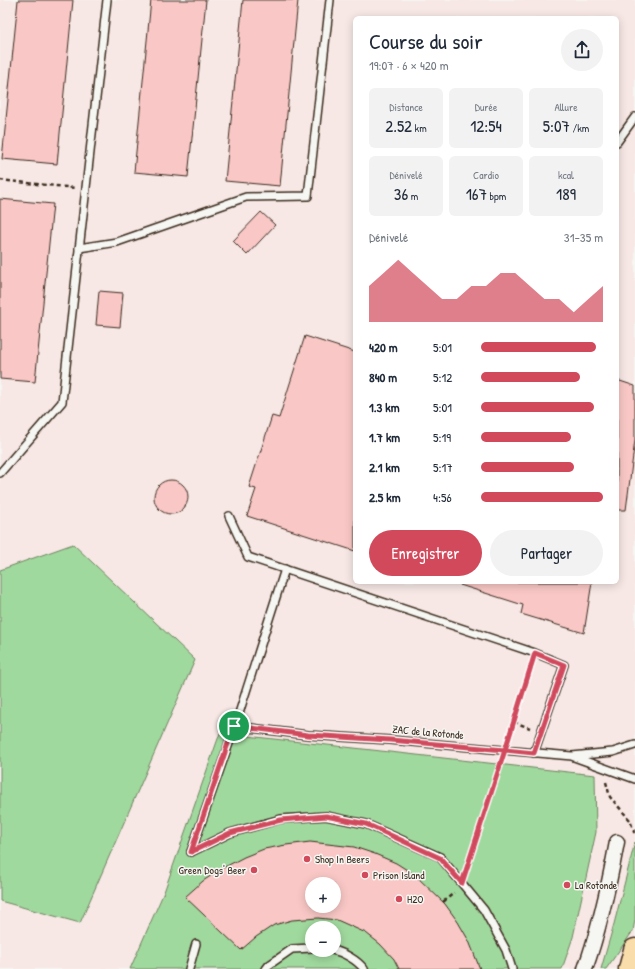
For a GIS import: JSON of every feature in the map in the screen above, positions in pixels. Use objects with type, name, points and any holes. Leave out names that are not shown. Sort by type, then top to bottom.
[{"type":"main road","points":[[630,969],[635,950]]},
{"type":"street","points":[[585,969],[608,887],[617,842]]},
{"type":"lane","points":[[0,473],[62,402],[107,0]]},
{"type":"lane","points":[[79,248],[117,242],[246,197],[308,196],[330,0]]},
{"type":"lane","points":[[619,139],[635,117]]},
{"type":"lane","points":[[229,516],[248,557],[535,653],[564,665],[534,753]]},
{"type":"lane","points":[[285,569],[191,852],[230,833],[281,820],[326,816],[366,824],[440,858],[484,910],[506,950],[512,969]]},
{"type":"lane","name":"ZAC de la Rotonde","points":[[234,726],[308,735],[390,740],[572,756],[613,752],[635,745]]},
{"type":"lane","name":"ZAC de la Rotonde","points":[[572,756],[635,779]]},
{"type":"lane","points":[[189,969],[196,944]]},
{"type":"lane","points":[[266,969],[269,965],[292,949],[305,948]]},
{"type":"lane","points":[[341,953],[361,965],[364,969]]},
{"type":"path","points":[[0,180],[86,189]]},
{"type":"path","points":[[443,902],[459,889],[462,883],[535,653]]},
{"type":"path","points":[[514,722],[541,732]]},
{"type":"path","points":[[606,778],[607,789],[610,797],[630,820],[635,832]]},
{"type":"shaded area","points":[[0,0],[635,0],[635,969],[0,969],[0,901],[80,923],[73,544],[0,570]]},
{"type":"green space","points":[[73,544],[195,660],[80,923],[0,901],[0,570]]},
{"type":"green space","points":[[220,733],[595,775],[596,832],[573,937],[562,969],[130,969],[164,892]]},
{"type":"green space","points":[[635,842],[635,920],[633,931],[606,969],[601,969],[614,924]]},
{"type":"building","points":[[18,0],[73,0],[57,164],[2,159]]},
{"type":"building","points":[[151,0],[206,0],[188,177],[134,172]]},
{"type":"building","points":[[243,0],[298,0],[280,186],[225,181]]},
{"type":"building","points":[[0,199],[53,204],[35,382],[0,379]]},
{"type":"building","points":[[261,212],[275,225],[247,255],[233,241]]},
{"type":"building","points":[[99,291],[123,293],[120,327],[96,325]]},
{"type":"building","points":[[305,336],[353,351],[353,550],[247,516],[256,489],[249,487],[272,416],[279,418]]},
{"type":"building","points":[[619,381],[635,386],[635,440],[626,510],[619,510]]},
{"type":"building","points":[[171,480],[183,485],[188,497],[183,509],[171,514],[159,509],[154,497],[159,485]]},
{"type":"building","points":[[592,584],[584,633],[521,614],[523,605],[460,585]]},
{"type":"building","points":[[310,842],[354,847],[396,863],[415,875],[445,904],[469,941],[480,969],[399,969],[394,959],[380,944],[366,933],[341,921],[318,918],[292,920],[274,925],[256,937],[241,950],[185,897],[203,881],[223,868],[264,849]]},
{"type":"place","name":"Shop In Beers","points":[[307,859]]},
{"type":"place","name":"Green Dogs' Beer","points":[[254,870]]},
{"type":"place","name":"Prison Island","points":[[365,875]]},
{"type":"place","name":"La Rotonde","points":[[567,885]]},
{"type":"place","name":"H2O","points":[[399,899]]},
{"type":"route","points":[[234,726],[191,852],[230,833],[281,820],[326,816],[366,824],[440,858],[462,883],[505,750],[534,753],[564,665],[535,653],[505,750],[390,740],[308,735],[234,726]]}]
